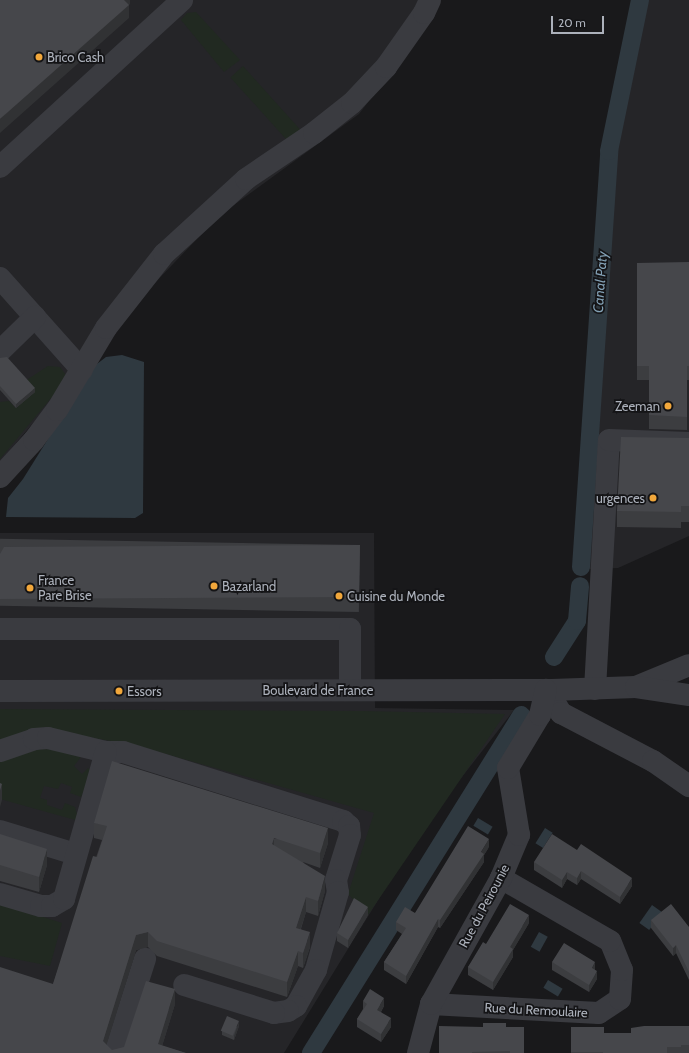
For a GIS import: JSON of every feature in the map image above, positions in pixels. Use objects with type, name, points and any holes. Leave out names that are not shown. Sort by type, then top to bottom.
[{"type":"street","points":[[0,167],[182,0]]},
{"type":"street","points":[[0,477],[34,440],[82,370],[106,328],[164,254],[246,179],[314,133],[352,103],[386,67],[424,13],[430,0]]},
{"type":"street","points":[[0,278],[82,370]]},
{"type":"street","points":[[0,351],[35,317]]},
{"type":"street","points":[[595,689],[610,440],[689,443]]},
{"type":"street","points":[[0,629],[350,629],[350,690]]},
{"type":"street","name":"Boulevard de France","points":[[636,687],[689,665]]},
{"type":"street","name":"Boulevard de France","points":[[0,691],[549,690],[636,687],[689,695]]},
{"type":"street","points":[[549,690],[561,713],[653,760],[689,786]]},
{"type":"street","name":"Rue du Peirounie","points":[[418,1053],[431,1004],[502,878],[519,835],[508,768],[540,715],[549,690]]},
{"type":"street","points":[[0,751],[34,739],[48,738],[106,752],[131,754],[343,821],[349,826],[350,835],[336,880],[338,892],[316,970],[296,1006],[288,1011],[274,1013],[184,985]]},
{"type":"street","points":[[0,894],[41,906],[58,904],[69,890],[75,854],[106,752]]},
{"type":"street","points":[[0,831],[75,854]]},
{"type":"street","name":"Rue du Remoulaire","points":[[431,1004],[599,1013],[620,999],[622,970],[610,941],[502,878]]},
{"type":"street","points":[[114,1053],[145,959]]},
{"type":"shaded area","points":[[0,0],[437,0],[427,26],[359,114],[219,216],[129,310],[0,462]]},
{"type":"shaded area","points":[[647,0],[689,0],[689,536],[618,568],[589,569],[617,150]]},
{"type":"shaded area","points":[[196,12],[240,60],[224,72],[181,20],[187,13]]},
{"type":"shaded area","points":[[243,66],[303,132],[290,144],[230,77]]},
{"type":"shaded area","points":[[122,355],[144,362],[143,513],[135,518],[6,517],[8,498],[23,479],[93,367],[106,357]]},
{"type":"shaded area","points":[[48,366],[60,367],[68,378],[0,459],[0,402],[9,401],[16,408],[25,381]]},
{"type":"shaded area","points":[[0,533],[374,533],[375,708],[514,710],[423,827],[284,1053],[0,1053]]},
{"type":"shaded area","points":[[0,709],[361,711],[505,714],[368,915],[348,894],[374,813],[134,745],[35,728],[0,742]]},
{"type":"shaded area","points":[[47,747],[76,752],[81,757],[74,766],[82,774],[88,768],[92,771],[81,797],[70,793],[72,787],[61,783],[58,789],[44,786],[40,798],[47,800],[47,805],[62,810],[65,803],[75,807],[79,821],[0,799],[0,762],[30,749]]},
{"type":"shaded area","points":[[478,818],[493,827],[488,834],[473,826]]},
{"type":"shaded area","points":[[545,828],[553,833],[543,848],[535,843]]},
{"type":"shaded area","points":[[0,903],[62,923],[50,966],[0,956]]},
{"type":"shaded area","points":[[652,905],[662,912],[649,930],[639,923]]},
{"type":"shaded area","points":[[539,932],[548,937],[540,952],[531,947]]},
{"type":"shaded area","points":[[548,980],[563,989],[558,996],[543,988]]},
{"type":"building","name":"Brico Cash","points":[[0,0],[124,0],[129,5],[0,119]]},
{"type":"building","points":[[689,262],[689,366],[687,366],[687,417],[649,415],[649,366],[637,366],[637,263]]},
{"type":"building","points":[[7,357],[35,388],[16,404],[0,386],[0,358]]},
{"type":"building","name":"urgences","points":[[621,437],[689,438],[689,506],[681,506],[681,512],[617,511]]},
{"type":"building","points":[[360,545],[359,597],[0,599],[0,554],[4,547]]},
{"type":"building","points":[[112,761],[328,828],[320,853],[274,838],[272,844],[325,876],[318,901],[306,897],[296,928],[310,932],[303,953],[298,951],[287,982],[157,941],[148,932],[136,935],[103,1041],[112,1050],[124,1047],[146,981],[175,989],[158,1044],[186,1053],[0,1053],[0,967],[53,984],[93,856],[97,857],[107,826],[94,823]]},
{"type":"building","points":[[468,826],[489,839],[481,852],[484,854],[440,920],[438,919],[406,976],[384,962],[406,928],[396,922],[405,907],[415,913]]},
{"type":"building","points":[[0,834],[47,849],[39,877],[0,865]]},
{"type":"building","points":[[552,834],[577,850],[581,844],[632,878],[620,897],[581,871],[577,878],[567,872],[562,880],[534,862]]},
{"type":"building","points":[[354,898],[368,907],[348,940],[337,933]]},
{"type":"building","points":[[510,904],[529,915],[510,947],[513,949],[493,982],[468,967],[483,942],[486,944]]},
{"type":"building","points":[[671,904],[689,927],[689,972],[676,945],[673,948],[651,920]]},
{"type":"building","points":[[564,943],[595,962],[592,968],[597,971],[589,985],[552,962]]},
{"type":"building","points":[[370,989],[384,998],[377,1010],[391,1018],[381,1034],[357,1019],[367,1004],[363,1001]]},
{"type":"building","points":[[227,1016],[239,1021],[233,1036],[221,1031]]},
{"type":"building","points":[[483,1023],[506,1023],[506,1027],[524,1027],[524,1053],[510,1053],[510,1051],[439,1053],[439,1026],[483,1027]]},
{"type":"building","points":[[644,1026],[689,1026],[689,1045],[681,1045],[681,1047],[667,1047],[667,1053],[571,1052],[571,1027],[604,1027],[604,1033],[631,1033],[631,1028]]},
{"type":"waterway","name":"Canal Paty","points":[[581,567],[609,151],[640,0]]},
{"type":"waterway","name":"Canal Paty","points":[[554,657],[577,621],[580,586]]},
{"type":"waterway","points":[[311,1053],[521,715]]},
{"type":"place","name":"Brico Cash","points":[[39,57]]},
{"type":"place","name":"Zeeman","points":[[668,406]]},
{"type":"place","name":"urgences","points":[[653,498]]},
{"type":"place","name":"Bazarland","points":[[214,586]]},
{"type":"place","name":"France Pare Brise","points":[[30,588]]},
{"type":"place","name":"Cuisine du Monde","points":[[339,596]]},
{"type":"place","name":"Essors","points":[[119,691]]}]
